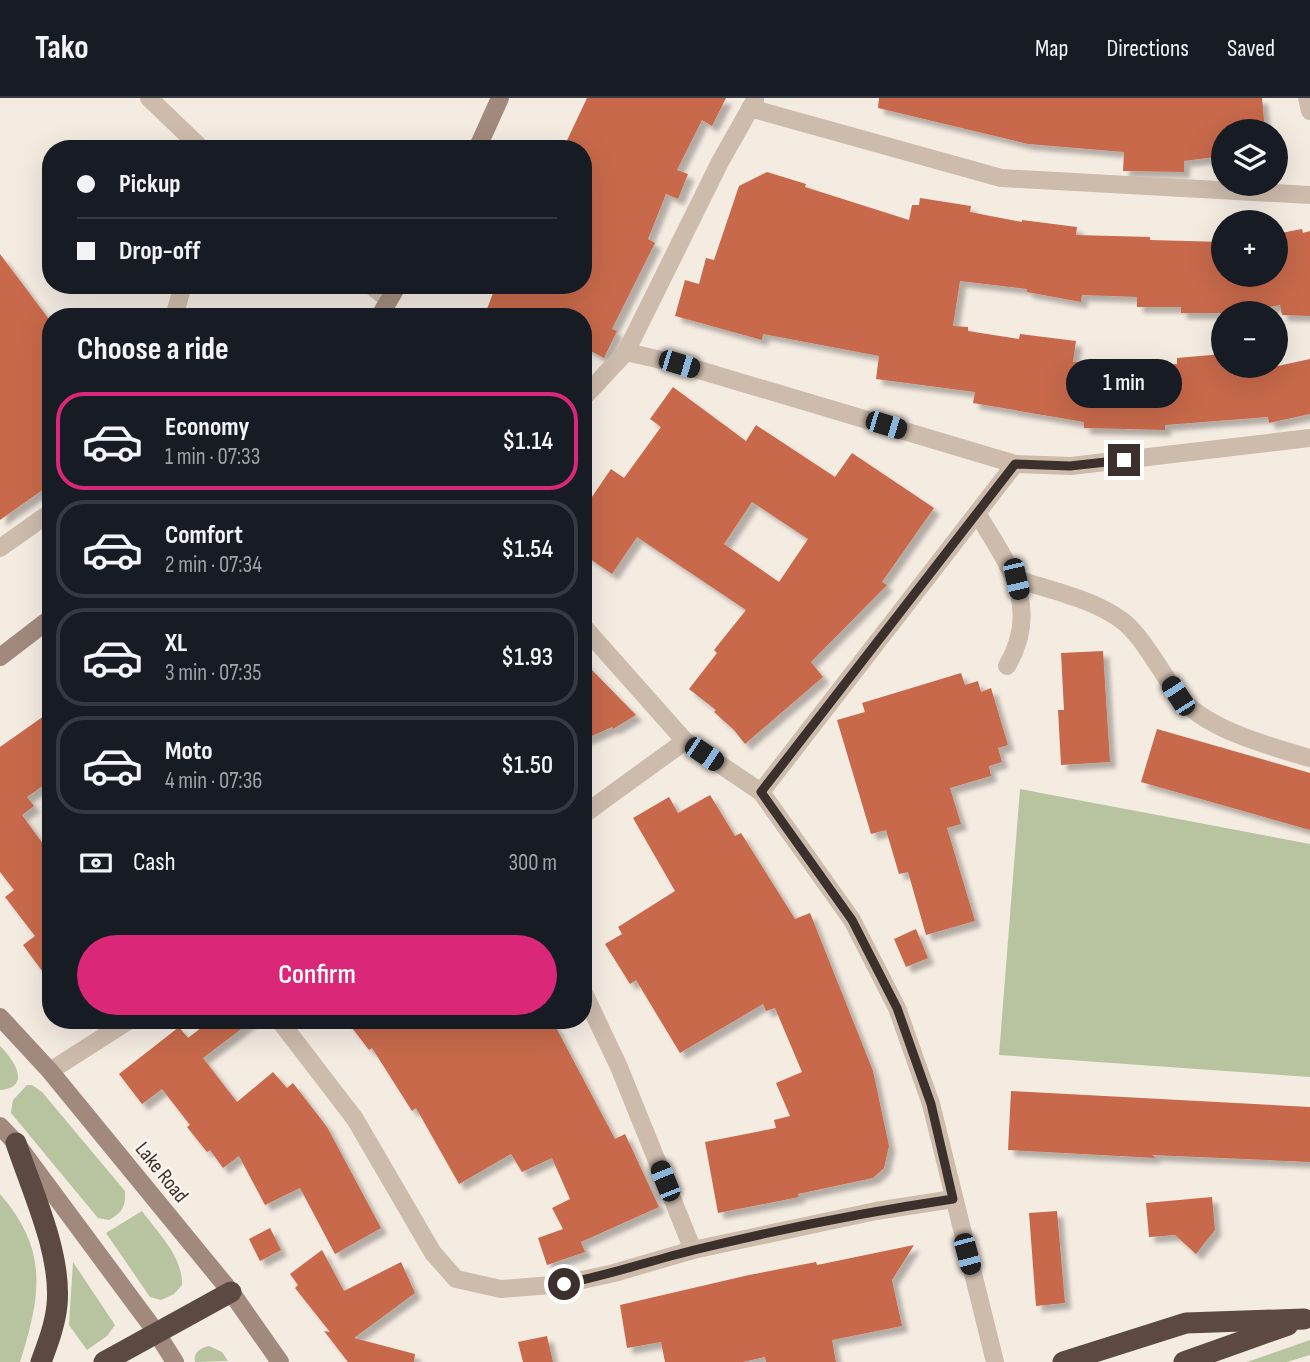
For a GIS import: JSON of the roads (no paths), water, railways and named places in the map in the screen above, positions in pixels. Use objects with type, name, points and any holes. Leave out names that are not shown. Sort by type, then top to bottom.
[{"type":"highway","points":[[16,1143],[53,1250],[57,1303],[52,1332],[41,1362]]},
{"type":"highway","points":[[104,1362],[231,1292]]},
{"type":"highway","points":[[1063,1362],[1186,1323],[1307,1318]]},
{"type":"highway","points":[[1184,1362],[1307,1318]]},
{"type":"main road","points":[[481,140],[500,98]]},
{"type":"main road","points":[[0,657],[42,625]]},
{"type":"main road","name":"Lake Road","points":[[0,1017],[50,1071],[231,1292],[280,1362]]},
{"type":"main road","points":[[0,1126],[16,1143],[156,1332],[174,1362]]},
{"type":"street","points":[[149,98],[193,140]]},
{"type":"street","points":[[1307,98],[1310,111]]},
{"type":"street","points":[[592,388],[626,352],[720,162],[753,103],[1001,178],[1310,195]]},
{"type":"street","points":[[626,352],[679,364],[1015,464],[1070,466],[1310,438]]},
{"type":"street","points":[[761,792],[1015,464]]},
{"type":"street","points":[[977,513],[1016,579],[1021,603],[1022,628],[1017,648],[1007,666]]},
{"type":"street","points":[[0,548],[42,518]]},
{"type":"street","points":[[1016,579],[1093,604],[1122,620],[1151,655],[1178,696],[1195,714],[1260,744],[1310,758]]},
{"type":"street","points":[[592,636],[684,741],[761,792],[852,920],[897,1008],[931,1104],[995,1362]]},
{"type":"street","points":[[592,808],[684,741]]},
{"type":"street","points":[[592,1010],[619,1067],[693,1250]]},
{"type":"street","points":[[50,1071],[116,1029]]},
{"type":"street","points":[[286,1029],[355,1119],[433,1253],[456,1279],[501,1289],[564,1284],[614,1273],[693,1250],[876,1211],[953,1199]]}]
